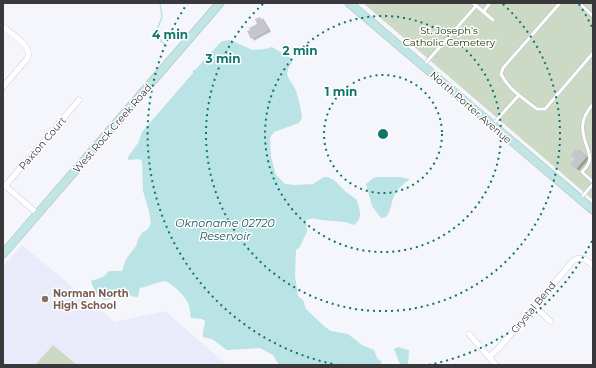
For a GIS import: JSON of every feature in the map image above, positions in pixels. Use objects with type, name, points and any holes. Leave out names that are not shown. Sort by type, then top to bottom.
[{"type":"main road","name":"West Rock Creek Road","points":[[3,254],[220,3]]},
{"type":"main road","name":"North Porter Avenue","points":[[349,3],[593,210]]},
{"type":"street","points":[[3,27],[27,48],[29,54],[27,59],[3,87]]},
{"type":"street","name":"Paxton Court","points":[[4,184],[80,100]]},
{"type":"street","points":[[4,184],[38,214]]},
{"type":"street","name":"Crystal Bend","points":[[489,357],[498,349],[570,263],[577,258],[586,260],[593,266]]},
{"type":"street","points":[[534,306],[550,321]]},
{"type":"street","points":[[469,334],[496,365]]},
{"type":"lane","points":[[473,3],[493,20]]},
{"type":"lane","points":[[483,12],[490,3]]},
{"type":"lane","points":[[560,3],[503,68],[501,74],[504,80],[519,95],[537,109],[545,109],[593,53]]},
{"type":"lane","points":[[579,3],[593,16]]},
{"type":"lane","points":[[423,66],[476,6]]},
{"type":"lane","points":[[492,125],[519,95]]},
{"type":"lane","points":[[580,200],[593,183],[582,172],[590,162],[582,133],[582,120],[593,104]]},
{"type":"path","points":[[435,53],[437,59],[443,64]]},
{"type":"shaded area","name":"Norman North High School","points":[[22,245],[115,322],[165,311],[227,365],[3,365],[3,267]]},
{"type":"green space","name":"St. Joseph's Catholic Cemetery","points":[[363,3],[593,3],[593,200]]},
{"type":"green space","points":[[53,345],[77,365],[35,365]]},
{"type":"water","name":"Oknoname 02720 Reservoir","points":[[231,40],[252,50],[272,47],[292,59],[287,75],[296,91],[302,118],[299,123],[274,132],[270,138],[271,157],[276,175],[285,184],[295,185],[313,184],[324,177],[328,177],[334,180],[357,200],[360,216],[354,225],[345,222],[315,219],[306,220],[307,232],[299,248],[296,250],[295,276],[298,296],[303,300],[306,309],[331,331],[348,334],[362,345],[374,350],[377,358],[382,362],[380,365],[279,365],[273,355],[260,348],[227,350],[212,339],[203,337],[205,321],[202,319],[191,318],[189,305],[185,298],[166,281],[140,288],[138,297],[117,291],[110,291],[111,299],[104,300],[96,294],[91,281],[103,277],[109,271],[122,271],[126,259],[136,246],[138,239],[151,224],[143,191],[142,161],[139,159],[128,160],[128,157],[138,143],[142,132],[193,73],[193,70],[195,70],[222,41]]},
{"type":"water","points":[[400,177],[410,179],[397,190],[388,214],[386,217],[381,218],[372,206],[366,184],[373,178]]},
{"type":"water","points":[[398,347],[409,350],[408,365],[400,364],[394,349]]},
{"type":"building","points":[[260,17],[268,30],[251,39],[247,31],[250,30],[249,28],[257,24],[255,19]]},
{"type":"building","points":[[576,149],[586,157],[576,169],[570,165],[575,159],[571,155]]},
{"type":"waterway","points":[[160,3],[162,17],[157,34],[162,42],[167,46]]},
{"type":"place","name":"Norman North High School","points":[[45,299]]}]
